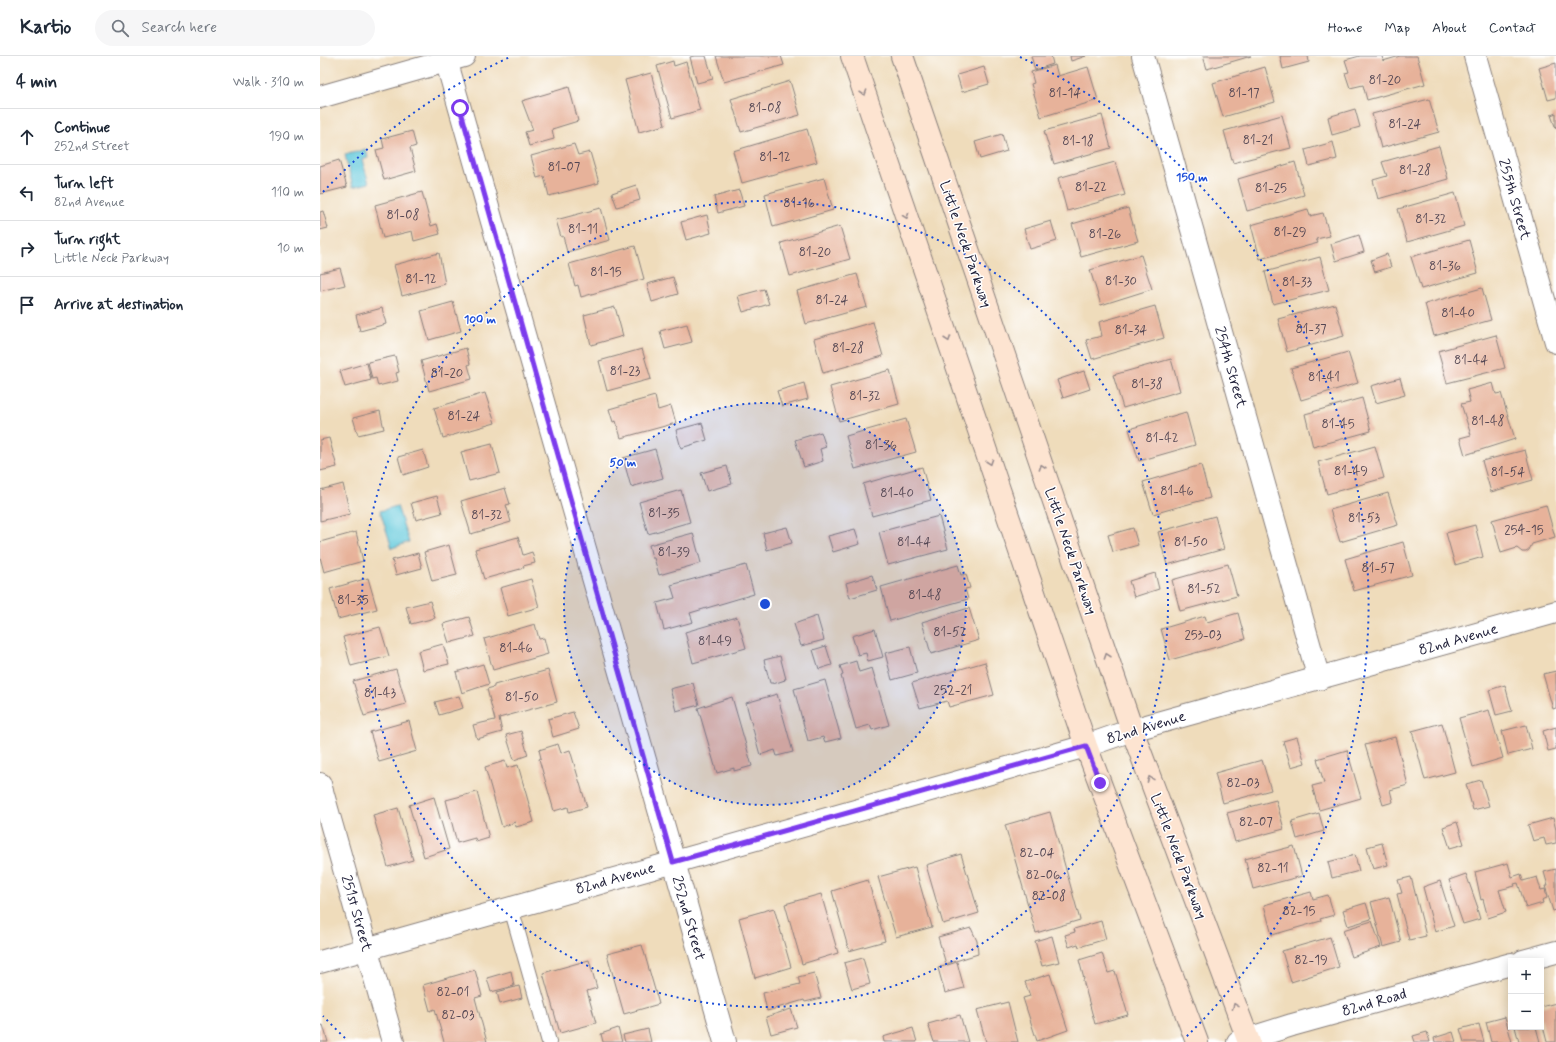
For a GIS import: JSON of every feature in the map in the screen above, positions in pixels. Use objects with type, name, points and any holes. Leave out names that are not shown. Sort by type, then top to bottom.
[{"type":"main road","points":[[852,56],[1086,746],[1197,1042]]},
{"type":"main road","name":"Little Neck Parkway","points":[[902,56],[1132,730],[1245,1041]]},
{"type":"street","name":"254th Street","points":[[1143,56],[1319,678]]},
{"type":"street","name":"255th Street","points":[[1475,56],[1556,342]]},
{"type":"street","points":[[320,97],[452,58]]},
{"type":"street","name":"252nd Street","points":[[452,58],[724,1042]]},
{"type":"street","name":"82nd Avenue","points":[[320,962],[1086,746],[1132,730],[1556,612]]},
{"type":"street","name":"251st Street","points":[[320,784],[393,1042]]},
{"type":"street","points":[[1534,958],[1556,952]]},
{"type":"street","name":"82nd Road","points":[[1245,1041],[1292,1025],[1508,965]]},
{"type":"lane","points":[[511,908],[549,1042]]},
{"type":"water","points":[[366,149],[368,158],[362,160],[369,183],[353,187],[345,155]]},
{"type":"water","points":[[397,506],[409,542],[392,548],[380,511]]},
{"type":"building","points":[[706,56],[713,79],[697,83],[690,57]]},
{"type":"building","points":[[716,56],[781,56],[784,65],[724,82]]},
{"type":"building","points":[[1031,56],[1051,56],[1053,64],[1035,70]]},
{"type":"building","points":[[1070,56],[1086,56],[1071,61]]},
{"type":"building","points":[[1203,56],[1251,56],[1207,69]]},
{"type":"building","points":[[1280,56],[1308,56],[1309,62],[1283,69]]},
{"type":"building","points":[[1360,56],[1382,56],[1383,61],[1400,56],[1417,56],[1425,84],[1367,100],[1363,85],[1350,88],[1345,73],[1349,72],[1345,60]]},
{"type":"building","points":[[673,61],[674,66],[686,62],[700,110],[672,118],[657,66]]},
{"type":"building","points":[[1556,63],[1556,98],[1548,100],[1539,68]]},
{"type":"building","points":[[1055,65],[1058,76],[1088,67],[1098,100],[1041,117],[1031,84],[1034,83],[1031,72]]},
{"type":"building","points":[[984,67],[989,84],[962,92],[957,75]]},
{"type":"building","points":[[1265,67],[1275,102],[1223,117],[1213,83]]},
{"type":"building","points":[[651,73],[665,125],[639,132],[625,80]]},
{"type":"building","points":[[790,81],[800,115],[741,132],[731,99]]},
{"type":"building","points":[[569,87],[578,121],[552,129],[554,139],[529,146],[525,132],[533,130],[522,101]]},
{"type":"building","points":[[1429,99],[1439,132],[1381,148],[1372,114]]},
{"type":"building","points":[[1355,109],[1360,127],[1332,135],[1328,117]]},
{"type":"building","points":[[1556,113],[1556,129],[1551,115]]},
{"type":"building","points":[[1102,115],[1111,148],[1054,164],[1044,131]]},
{"type":"building","points":[[1282,115],[1291,148],[1233,163],[1224,131]]},
{"type":"building","points":[[807,129],[817,162],[742,183],[733,151]]},
{"type":"building","points":[[412,131],[416,146],[410,148],[416,171],[384,180],[376,150],[384,148],[382,139]]},
{"type":"building","points":[[1002,134],[1007,151],[980,159],[975,142]]},
{"type":"building","points":[[1333,142],[1337,159],[1309,166],[1305,150]]},
{"type":"building","points":[[574,144],[578,155],[590,152],[599,183],[549,196],[544,176],[537,178],[531,156]]},
{"type":"building","points":[[1439,146],[1448,179],[1378,199],[1373,180],[1387,176],[1382,162]]},
{"type":"building","points":[[339,160],[347,187],[320,194],[320,166]]},
{"type":"building","points":[[1115,162],[1125,195],[1067,211],[1058,178]]},
{"type":"building","points":[[1295,162],[1304,195],[1247,211],[1238,179]]},
{"type":"building","points":[[824,178],[833,210],[773,227],[765,194]]},
{"type":"building","points":[[636,185],[640,200],[617,207],[612,193]]},
{"type":"building","points":[[739,190],[744,206],[718,213],[714,197]]},
{"type":"building","points":[[422,192],[431,226],[437,224],[440,234],[414,241],[412,231],[383,238],[375,205]]},
{"type":"building","points":[[1455,193],[1464,226],[1407,242],[1398,209]]},
{"type":"building","points":[[601,208],[610,240],[567,252],[563,236],[561,237],[556,220]]},
{"type":"building","points":[[1128,208],[1138,241],[1081,257],[1072,224]]},
{"type":"building","points":[[1308,209],[1310,216],[1323,213],[1330,236],[1316,239],[1318,243],[1260,259],[1251,225]]},
{"type":"building","points":[[323,211],[328,228],[320,230],[320,212]]},
{"type":"building","points":[[707,215],[711,233],[686,240],[681,222]]},
{"type":"building","points":[[1051,221],[1057,241],[1030,249],[1024,229]]},
{"type":"building","points":[[840,226],[850,259],[790,276],[781,243]]},
{"type":"building","points":[[1359,235],[1364,252],[1336,261],[1331,244]]},
{"type":"building","points":[[1469,240],[1478,273],[1421,289],[1411,257]]},
{"type":"building","points":[[635,246],[644,279],[581,297],[578,285],[575,286],[569,264]]},
{"type":"building","points":[[439,253],[445,284],[402,296],[394,265]]},
{"type":"building","points":[[1387,254],[1391,267],[1375,272],[1371,260]]},
{"type":"building","points":[[1141,255],[1152,289],[1101,305],[1090,270]]},
{"type":"building","points":[[1320,257],[1329,290],[1273,304],[1265,272]]},
{"type":"building","points":[[340,268],[345,285],[320,291],[320,273]]},
{"type":"building","points":[[857,274],[867,307],[806,324],[797,291]]},
{"type":"building","points":[[673,277],[678,294],[652,302],[647,284]]},
{"type":"building","points":[[1482,288],[1491,320],[1434,336],[1425,304]]},
{"type":"building","points":[[764,289],[769,304],[743,312],[738,296]]},
{"type":"building","points":[[453,302],[461,331],[429,340],[421,311]]},
{"type":"building","points":[[1335,304],[1344,336],[1287,352],[1278,319]]},
{"type":"building","points":[[1155,306],[1164,338],[1092,359],[1086,340],[1102,336],[1099,322]]},
{"type":"building","points":[[615,307],[623,336],[591,345],[584,315]]},
{"type":"building","points":[[382,308],[386,324],[360,331],[356,315]]},
{"type":"building","points":[[873,322],[883,356],[823,373],[814,339]]},
{"type":"building","points":[[687,324],[692,342],[665,349],[660,331]]},
{"type":"building","points":[[1496,335],[1505,368],[1447,383],[1438,351]]},
{"type":"building","points":[[466,348],[470,364],[468,365],[472,379],[429,391],[421,361]]},
{"type":"building","points":[[642,349],[651,379],[607,391],[599,361]]},
{"type":"building","points":[[1348,352],[1358,383],[1301,400],[1291,368]]},
{"type":"building","points":[[395,356],[399,372],[396,373],[398,381],[378,386],[376,378],[372,379],[368,362]]},
{"type":"building","points":[[1171,359],[1180,391],[1123,408],[1113,375]]},
{"type":"building","points":[[367,363],[371,380],[345,387],[340,371]]},
{"type":"building","points":[[890,370],[899,404],[839,421],[830,387]]},
{"type":"building","points":[[1084,371],[1090,389],[1063,398],[1057,380]]},
{"type":"building","points":[[1400,378],[1405,395],[1376,403],[1371,386]]},
{"type":"building","points":[[804,383],[808,399],[782,406],[777,391]]},
{"type":"building","points":[[1493,383],[1496,394],[1501,393],[1515,439],[1465,455],[1460,438],[1471,435],[1461,404],[1470,402],[1467,390]]},
{"type":"building","points":[[485,393],[495,423],[443,438],[434,408]]},
{"type":"building","points":[[655,396],[658,410],[671,406],[676,423],[621,438],[616,421],[613,422],[609,409]]},
{"type":"building","points":[[1362,398],[1371,431],[1313,447],[1305,414]]},
{"type":"building","points":[[380,411],[384,429],[358,435],[353,418]]},
{"type":"building","points":[[1186,412],[1195,445],[1139,461],[1129,429]]},
{"type":"building","points":[[906,419],[916,452],[855,469],[846,436]]},
{"type":"building","points":[[702,423],[707,440],[681,448],[676,430]]},
{"type":"building","points":[[821,432],[826,447],[820,449],[823,461],[804,467],[795,440]]},
{"type":"building","points":[[329,438],[337,467],[320,471],[320,440]]},
{"type":"building","points":[[492,444],[500,473],[469,481],[461,452]]},
{"type":"building","points":[[1375,446],[1384,478],[1327,494],[1318,462]]},
{"type":"building","points":[[655,449],[663,478],[631,487],[623,458]]},
{"type":"building","points":[[423,450],[428,467],[403,475],[398,457]]},
{"type":"building","points":[[1525,450],[1533,480],[1491,492],[1482,461]]},
{"type":"building","points":[[1201,465],[1210,498],[1153,514],[1143,482]]},
{"type":"building","points":[[727,466],[732,484],[707,491],[701,473]]},
{"type":"building","points":[[922,467],[931,500],[872,516],[863,484]]},
{"type":"building","points":[[343,484],[350,514],[320,521],[320,490]]},
{"type":"building","points":[[505,488],[510,504],[506,505],[511,522],[471,534],[461,501]]},
{"type":"building","points":[[681,490],[690,522],[648,534],[639,502]]},
{"type":"building","points":[[1388,493],[1398,525],[1340,542],[1330,510]]},
{"type":"building","points":[[437,496],[442,513],[416,520],[411,503]]},
{"type":"building","points":[[1546,505],[1555,537],[1532,544],[1526,552],[1522,552],[1517,548],[1501,553],[1492,520]]},
{"type":"building","points":[[939,516],[948,549],[888,565],[879,532]]},
{"type":"building","points":[[1215,516],[1224,549],[1167,565],[1158,532]]},
{"type":"building","points":[[1475,525],[1483,557],[1455,565],[1446,533]]},
{"type":"building","points":[[787,527],[792,543],[767,550],[763,533]]},
{"type":"building","points":[[1133,528],[1138,545],[1113,552],[1108,535]]},
{"type":"building","points":[[855,529],[860,544],[833,552],[828,536]]},
{"type":"building","points":[[356,532],[363,561],[324,572],[320,557],[320,542]]},
{"type":"building","points":[[693,533],[701,563],[659,575],[654,558],[652,558],[649,545]]},
{"type":"building","points":[[518,537],[523,555],[532,552],[535,563],[523,566],[524,568],[484,579],[475,549]]},
{"type":"building","points":[[1403,542],[1412,575],[1354,591],[1345,559]]},
{"type":"building","points":[[449,545],[457,575],[432,581],[424,552]]},
{"type":"building","points":[[418,553],[422,568],[396,575],[392,560]]},
{"type":"building","points":[[1228,564],[1237,596],[1180,611],[1172,580]]},
{"type":"building","points":[[746,565],[754,594],[690,613],[693,622],[664,630],[657,603],[675,598],[671,585]]},
{"type":"building","points":[[958,565],[961,575],[966,574],[970,588],[965,589],[968,599],[890,621],[881,587]]},
{"type":"building","points":[[1155,573],[1159,589],[1134,597],[1129,581]]},
{"type":"building","points":[[872,575],[877,590],[850,598],[846,583]]},
{"type":"building","points":[[368,578],[377,609],[338,619],[330,589]]},
{"type":"building","points":[[531,579],[539,607],[508,616],[500,588]]},
{"type":"building","points":[[430,601],[435,618],[411,624],[406,607]]},
{"type":"building","points":[[969,608],[979,640],[931,654],[922,622]]},
{"type":"building","points":[[1238,613],[1245,639],[1170,660],[1161,629],[1205,616],[1207,622]]},
{"type":"building","points":[[817,616],[824,640],[801,646],[794,624]]},
{"type":"building","points":[[469,617],[475,636],[449,643],[443,624]]},
{"type":"building","points":[[737,617],[746,648],[693,663],[685,632]]},
{"type":"building","points":[[535,624],[539,639],[544,638],[548,654],[493,670],[484,639]]},
{"type":"building","points":[[380,627],[389,656],[351,666],[343,637]]},
{"type":"building","points":[[875,629],[883,657],[868,661],[866,653],[858,655],[852,636]]},
{"type":"building","points":[[443,644],[449,664],[423,670],[418,651]]},
{"type":"building","points":[[826,646],[832,665],[819,669],[813,650]]},
{"type":"building","points":[[910,647],[917,673],[892,680],[885,653]]},
{"type":"building","points":[[780,656],[786,679],[773,684],[770,683],[764,660]]},
{"type":"building","points":[[856,661],[859,672],[872,668],[889,725],[872,730],[870,725],[856,729],[841,676],[843,675],[840,666]]},
{"type":"building","points":[[985,662],[994,695],[949,707],[947,701],[920,708],[912,683]]},
{"type":"building","points":[[483,664],[489,684],[462,693],[456,672]]},
{"type":"building","points":[[396,669],[406,704],[364,716],[353,681]]},
{"type":"building","points":[[548,670],[557,702],[499,718],[502,732],[477,739],[473,725],[495,720],[487,689],[494,687],[494,685]]},
{"type":"building","points":[[1556,671],[1556,708],[1553,709],[1543,674]]},
{"type":"building","points":[[825,680],[841,738],[825,742],[823,737],[808,741],[794,689]]},
{"type":"building","points":[[693,683],[699,705],[676,711],[670,689]]},
{"type":"building","points":[[1505,685],[1512,711],[1496,715],[1489,690]]},
{"type":"building","points":[[777,694],[793,752],[777,756],[775,750],[760,755],[746,703]]},
{"type":"building","points":[[459,696],[463,708],[439,715],[435,702]]},
{"type":"building","points":[[732,697],[752,766],[734,771],[734,768],[717,773],[698,708]]},
{"type":"building","points":[[1489,710],[1503,758],[1473,767],[1459,718]]},
{"type":"building","points":[[573,712],[579,729],[553,737],[548,719]]},
{"type":"building","points":[[409,721],[417,751],[379,762],[370,732]]},
{"type":"building","points":[[1442,723],[1455,772],[1425,780],[1412,731]]},
{"type":"building","points":[[1526,725],[1532,749],[1508,755],[1502,731]]},
{"type":"building","points":[[1556,727],[1556,749],[1548,751],[1543,731]]},
{"type":"building","points":[[521,731],[528,755],[514,760],[506,735]]},
{"type":"building","points":[[1297,737],[1305,763],[1291,767],[1283,741]]},
{"type":"building","points":[[1395,737],[1408,785],[1390,790],[1393,802],[1383,805],[1365,745]]},
{"type":"building","points":[[558,744],[561,753],[570,750],[587,807],[569,812],[568,807],[554,811],[539,759],[541,758],[539,750]]},
{"type":"building","points":[[1347,750],[1361,798],[1319,810],[1312,786],[1324,783],[1317,759]]},
{"type":"building","points":[[1262,760],[1271,790],[1223,803],[1215,773]]},
{"type":"building","points":[[505,761],[507,768],[518,765],[534,822],[516,827],[515,822],[502,827],[485,767]]},
{"type":"building","points":[[1481,780],[1489,806],[1473,810],[1466,784]]},
{"type":"building","points":[[477,792],[489,838],[476,842],[475,838],[457,843],[446,800]]},
{"type":"building","points":[[434,797],[449,849],[424,857],[409,805]]},
{"type":"building","points":[[1276,800],[1284,829],[1235,842],[1227,813]]},
{"type":"building","points":[[398,808],[413,860],[388,867],[373,815]]},
{"type":"building","points":[[1050,812],[1080,920],[1036,933],[1005,825]]},
{"type":"building","points":[[1319,813],[1324,831],[1297,839],[1292,821]]},
{"type":"building","points":[[1553,818],[1556,830],[1556,843],[1546,845],[1544,838],[1533,841],[1528,825]]},
{"type":"building","points":[[1457,822],[1464,844],[1450,848],[1443,827]]},
{"type":"building","points":[[1382,843],[1388,865],[1373,869],[1367,847]]},
{"type":"building","points":[[1294,846],[1302,876],[1253,889],[1245,859]]},
{"type":"building","points":[[961,854],[979,913],[943,924],[926,865]]},
{"type":"building","points":[[1355,855],[1359,871],[1332,878],[1328,862]]},
{"type":"building","points":[[1508,863],[1512,877],[1521,874],[1523,881],[1537,877],[1541,890],[1545,889],[1547,898],[1542,900],[1543,903],[1526,908],[1518,883],[1514,884],[1515,886],[1499,890],[1506,912],[1488,918],[1483,899],[1481,900],[1475,872]]},
{"type":"building","points":[[915,867],[932,927],[896,937],[878,877]]},
{"type":"building","points":[[1556,869],[1556,910],[1553,911],[1545,886],[1548,886],[1544,872]]},
{"type":"building","points":[[1466,874],[1478,908],[1480,919],[1463,924],[1449,880]]},
{"type":"building","points":[[1411,877],[1426,936],[1409,940],[1397,894],[1402,893],[1398,880]]},
{"type":"building","points":[[868,880],[885,941],[849,951],[832,891]]},
{"type":"building","points":[[1440,881],[1454,926],[1435,932],[1423,887]]},
{"type":"building","points":[[1311,892],[1313,899],[1328,895],[1334,915],[1320,919],[1321,921],[1272,935],[1264,905]]},
{"type":"building","points":[[821,894],[838,953],[802,964],[785,904]]},
{"type":"building","points":[[1389,897],[1401,942],[1383,947],[1371,902]]},
{"type":"building","points":[[1366,903],[1371,919],[1348,926],[1343,910]]},
{"type":"building","points":[[774,908],[791,967],[755,978],[739,918]]},
{"type":"building","points":[[1101,921],[1106,939],[1079,947],[1078,944],[1069,947],[1065,935],[1075,932],[1074,929]]},
{"type":"building","points":[[1372,921],[1381,947],[1352,957],[1343,930]]},
{"type":"building","points":[[971,928],[977,941],[978,954],[946,964],[938,937]]},
{"type":"building","points":[[1052,936],[1059,962],[1042,966],[1035,941]]},
{"type":"building","points":[[1330,937],[1339,967],[1291,982],[1282,951]]},
{"type":"building","points":[[642,945],[659,1004],[624,1014],[607,954]]},
{"type":"building","points":[[1102,953],[1108,973],[1115,971],[1128,1015],[1095,1024],[1079,960]]},
{"type":"building","points":[[863,958],[870,984],[852,989],[844,963]]},
{"type":"building","points":[[589,960],[597,988],[587,991],[596,1023],[560,1033],[543,973]]},
{"type":"building","points":[[957,962],[964,988],[945,993],[938,968]]},
{"type":"building","points":[[475,970],[482,996],[475,998],[487,1042],[444,1042],[435,1009],[430,1011],[423,985]]},
{"type":"building","points":[[511,971],[514,986],[491,992],[487,978]]},
{"type":"building","points":[[814,973],[821,998],[805,1002],[804,1000],[767,1011],[763,993],[800,984],[798,977]]},
{"type":"building","points":[[1050,974],[1068,1030],[1037,1041],[1023,998],[1030,996],[1025,982]]},
{"type":"building","points":[[519,986],[522,998],[500,1004],[497,992]]},
{"type":"building","points":[[1008,1002],[1018,1042],[986,1042],[977,1010]]},
{"type":"building","points":[[1556,1003],[1556,1042],[1547,1042],[1544,1030],[1544,1006]]},
{"type":"building","points":[[791,1009],[797,1027],[771,1034],[766,1017]]},
{"type":"building","points":[[960,1015],[968,1042],[934,1042],[928,1024]]},
{"type":"building","points":[[1505,1017],[1512,1042],[1491,1042],[1486,1022]]},
{"type":"building","points":[[1479,1024],[1484,1042],[1464,1042],[1460,1029]]},
{"type":"building","points":[[323,1025],[328,1042],[320,1042],[320,1026]]},
{"type":"building","points":[[618,1028],[622,1042],[603,1042],[601,1034]]},
{"type":"building","points":[[913,1028],[917,1042],[884,1042],[883,1037]]},
{"type":"building","points":[[648,1029],[651,1042],[625,1042],[623,1035]]},
{"type":"building","points":[[1516,1030],[1537,1030],[1540,1042],[1519,1042]]},
{"type":"building","points":[[1427,1032],[1430,1042],[1415,1042],[1413,1036]]},
{"type":"building","points":[[1453,1032],[1456,1042],[1435,1042],[1434,1038]]},
{"type":"route","points":[[460,108],[673,862],[1086,746],[1100,783]]}]
